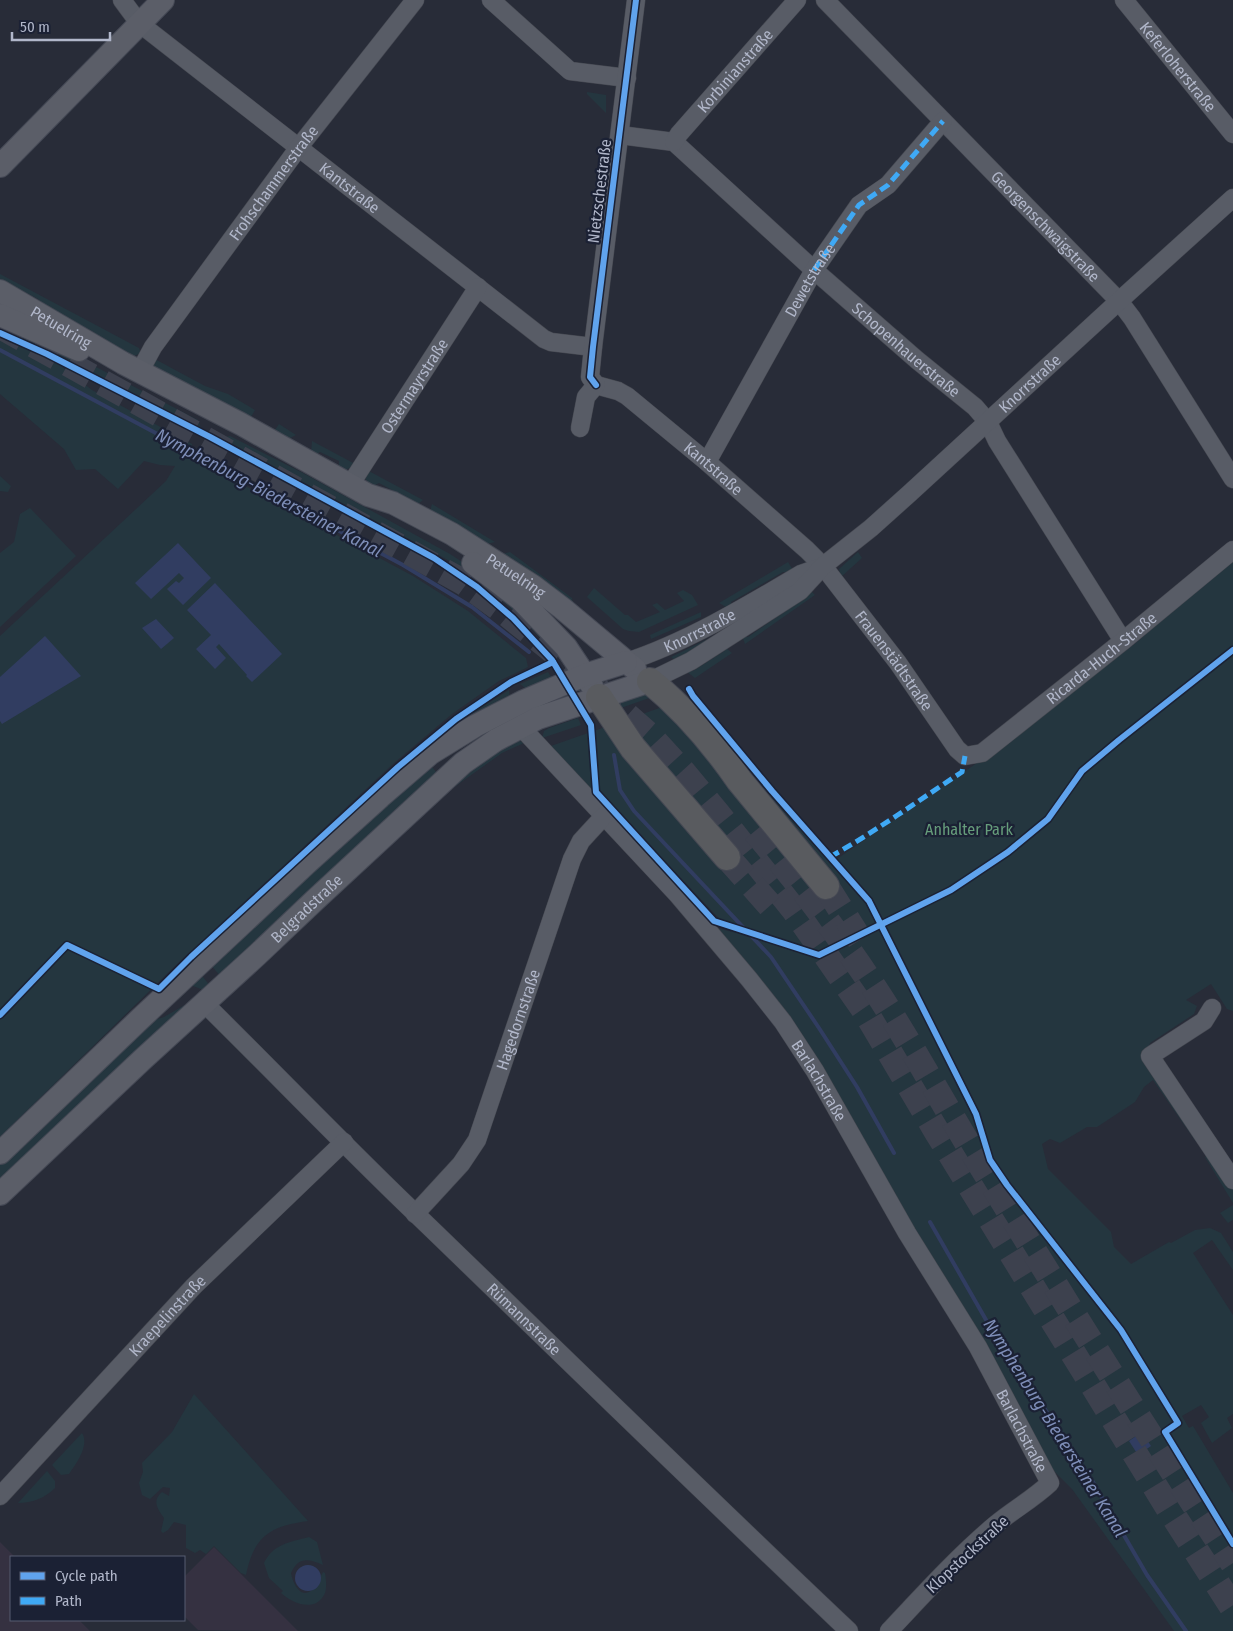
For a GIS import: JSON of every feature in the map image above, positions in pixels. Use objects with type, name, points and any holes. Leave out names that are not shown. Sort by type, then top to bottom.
[{"type":"highway","points":[[650,681],[678,705],[716,749],[826,886]]},
{"type":"highway","points":[[599,697],[633,748],[728,857]]},
{"type":"main road","points":[[0,166],[163,0]]},
{"type":"main road","name":"Petuelring","points":[[0,291],[132,367],[241,424],[359,490],[393,503],[452,534],[503,565],[562,608],[650,681]]},
{"type":"main road","name":"Petuelring","points":[[0,315],[74,349],[132,367]]},
{"type":"main road","name":"Petuelring","points":[[359,490],[383,509],[480,566],[520,599],[566,647],[599,697]]},
{"type":"main road","name":"Belgradstraße","points":[[0,1153],[300,870],[431,753],[524,701],[585,675],[626,662]]},
{"type":"main road","name":"Belgradstraße","points":[[0,1194],[463,763],[496,740],[538,718],[650,681]]},
{"type":"main road","points":[[450,741],[448,750],[455,759],[463,763]]},
{"type":"main road","points":[[421,762],[433,762],[441,770],[443,780]]},
{"type":"street","name":"Kantstraße","points":[[122,0],[139,23],[550,342],[593,347]]},
{"type":"street","name":"Frohschammerstraße","points":[[132,367],[153,347],[299,148],[415,0]]},
{"type":"street","points":[[490,0],[570,71],[627,78]]},
{"type":"street","name":"Nietzschestraße","points":[[596,385],[590,377],[593,347],[636,0]]},
{"type":"street","name":"Korbinianstraße","points":[[674,142],[797,0]]},
{"type":"street","name":"Georgenschwaigstraße","points":[[825,0],[1118,301],[1132,318],[1233,479]]},
{"type":"street","name":"Keferloherstraße","points":[[1124,0],[1233,134]]},
{"type":"street","name":"Dewetstraße","points":[[707,462],[814,270],[859,205],[888,185],[943,121]]},
{"type":"street","points":[[620,135],[674,142]]},
{"type":"street","name":"Schopenhauerstraße","points":[[674,142],[814,270],[917,360],[976,407],[988,422],[997,441],[1123,641]]},
{"type":"street","name":"Knorrstraße","points":[[650,681],[691,661],[800,591],[823,566],[870,528],[1233,198]]},
{"type":"street","name":"Ostermayrstraße","points":[[359,490],[478,287]]},
{"type":"street","name":"Kantstraße","points":[[596,385],[618,391],[627,396],[707,462],[823,566]]},
{"type":"street","points":[[580,428],[586,397],[596,385]]},
{"type":"street","name":"Ricarda-Huch-Straße","points":[[965,756],[982,753],[1123,641],[1233,550]]},
{"type":"street","name":"Knorrstraße","points":[[626,662],[704,628],[801,574],[823,566]]},
{"type":"street","name":"Frauenstädtstraße","points":[[823,566],[898,664],[957,749],[965,756]]},
{"type":"street","name":"Barlachstraße","points":[[520,726],[677,894],[783,1022],[814,1071],[907,1233],[978,1347],[1050,1483]]},
{"type":"street","name":"Hagedornstraße","points":[[415,1214],[460,1164],[477,1140],[572,859],[581,841],[604,816]]},
{"type":"street","name":"Rümannstraße","points":[[204,1003],[415,1214],[850,1631]]},
{"type":"street","points":[[1212,1008],[1204,1021],[1150,1056],[1233,1180]]},
{"type":"street","name":"Kraepelinstraße","points":[[0,1496],[194,1286],[287,1199],[344,1142]]},
{"type":"street","name":"Klopstockstraße","points":[[889,1631],[967,1550],[996,1524],[1038,1494],[1050,1483]]},
{"type":"shaded area","points":[[0,1542],[14,1556],[10,1556],[10,1621],[80,1621],[90,1631],[0,1631]]},
{"type":"shaded area","points":[[214,1547],[298,1631],[198,1630],[185,1617],[185,1576]]},
{"type":"green space","points":[[587,92],[606,95],[606,113],[587,94]]},
{"type":"green space","points":[[0,274],[139,348],[141,353],[134,356],[129,355],[51,312],[38,299],[0,279]]},
{"type":"green space","points":[[0,323],[75,356],[198,420],[201,428],[69,361],[0,329]]},
{"type":"green space","points":[[0,335],[53,360],[92,390],[192,444],[193,458],[413,576],[468,611],[526,658],[528,667],[499,681],[452,714],[394,763],[172,969],[0,1137],[0,636],[166,481],[175,466],[144,461],[118,489],[95,469],[76,470],[64,449],[0,394]]},
{"type":"green space","points":[[151,357],[205,386],[228,394],[255,410],[251,417],[275,430],[279,424],[296,435],[286,440],[165,372],[159,373],[152,365]]},
{"type":"green space","points":[[230,436],[303,473],[450,554],[470,567],[564,652],[553,654],[530,627],[504,602],[476,579],[446,559],[221,438]]},
{"type":"green space","points":[[312,441],[357,465],[345,470],[339,467],[339,461],[320,452],[315,455],[311,453]]},
{"type":"green space","points":[[365,469],[423,500],[418,504],[379,483],[373,486],[364,475]]},
{"type":"green space","points":[[0,476],[11,486],[8,492],[0,491]]},
{"type":"green space","points":[[432,504],[495,542],[483,545],[430,511]]},
{"type":"green space","points":[[30,508],[76,556],[0,627],[0,553],[14,542],[20,514]]},
{"type":"green space","points":[[510,552],[572,598],[574,609],[510,557],[503,558],[498,555]]},
{"type":"green space","points":[[858,552],[862,558],[841,577],[839,569]]},
{"type":"green space","name":"Anhalter Park","points":[[1233,555],[1233,1011],[1227,1009],[1211,984],[1186,1000],[1197,1006],[1194,1014],[1150,1043],[1148,1050],[1201,1139],[1196,1142],[1153,1080],[1144,1087],[1135,1102],[1097,1127],[1087,1127],[1060,1143],[1050,1139],[1042,1144],[1048,1169],[1111,1232],[1114,1247],[1131,1264],[1169,1242],[1171,1243],[1195,1230],[1210,1228],[1221,1233],[1233,1252],[1233,1270],[1212,1240],[1193,1253],[1233,1315],[1233,1414],[1227,1418],[1232,1428],[1212,1443],[1201,1423],[1209,1417],[1201,1405],[1182,1416],[1189,1428],[1193,1426],[1233,1493],[1233,1631],[1174,1631],[1072,1489],[1049,1466],[877,1163],[717,928],[732,932],[598,791],[592,794],[548,747],[688,698],[831,863],[993,752],[1137,642],[1146,634],[1144,631]]},
{"type":"green space","points":[[788,562],[793,570],[790,572],[783,572],[731,602],[732,606],[728,608],[719,603]]},
{"type":"green space","points":[[594,588],[636,622],[660,612],[652,605],[657,603],[665,610],[684,601],[677,593],[683,590],[692,595],[698,605],[639,632],[629,631],[623,629],[587,597]]},
{"type":"green space","points":[[786,588],[788,591],[677,662],[671,657],[724,631],[742,614]]},
{"type":"green space","points":[[810,590],[815,595],[745,644],[742,636],[748,637],[806,597]]},
{"type":"green space","points":[[701,612],[701,617],[651,639],[650,635]]},
{"type":"green space","points":[[725,647],[732,653],[695,678],[686,671],[688,669],[693,671],[723,652]]},
{"type":"green space","points":[[548,672],[553,680],[529,691],[520,684]]},
{"type":"green space","points":[[644,689],[655,696],[618,709],[618,698]]},
{"type":"green space","points":[[509,690],[510,699],[399,770],[458,722]]},
{"type":"green space","points":[[578,718],[581,725],[542,738],[544,731],[549,728]]},
{"type":"green space","points":[[518,740],[524,743],[502,753],[432,803],[486,758]]},
{"type":"green space","points":[[426,767],[433,768],[436,772],[436,779],[221,977],[210,964]]},
{"type":"green space","points":[[199,972],[211,987],[206,991],[193,986],[181,988]]},
{"type":"green space","points":[[190,1002],[0,1184],[0,1163],[148,1022],[164,1017]]},
{"type":"green space","points":[[1210,1154],[1233,1188],[1233,1203],[1205,1157]]},
{"type":"green space","points":[[1233,1205],[1233,1220],[1228,1223],[1220,1213]]},
{"type":"green space","points":[[194,1394],[308,1521],[283,1526],[266,1535],[254,1551],[246,1575],[241,1573],[214,1546],[206,1554],[200,1550],[195,1553],[186,1548],[186,1525],[174,1522],[168,1530],[163,1533],[161,1531],[164,1518],[156,1501],[162,1492],[169,1496],[170,1488],[163,1487],[150,1499],[142,1495],[139,1483],[143,1472],[142,1463],[172,1432]]},
{"type":"green space","points":[[82,1433],[84,1443],[81,1454],[69,1474],[61,1475],[52,1465]]},
{"type":"green space","points":[[47,1471],[55,1481],[55,1488],[47,1495],[38,1499],[18,1503]]},
{"type":"green space","points":[[309,1537],[317,1542],[323,1565],[308,1560],[301,1561],[291,1573],[292,1578],[296,1587],[306,1593],[315,1587],[323,1572],[325,1573],[326,1588],[321,1599],[316,1603],[304,1605],[281,1593],[283,1591],[269,1578],[264,1563],[277,1548],[289,1542]]},
{"type":"water","points":[[178,543],[211,578],[183,605],[167,589],[176,581],[179,583],[184,578],[179,573],[151,599],[135,583]]},
{"type":"water","points":[[215,583],[282,654],[252,682],[219,644],[216,647],[226,658],[215,669],[196,649],[211,635],[187,610]]},
{"type":"water","points":[[156,619],[174,638],[161,649],[142,628]]},
{"type":"water","points":[[45,636],[81,676],[2,724],[0,721],[0,677]]},
{"type":"water","points":[[1142,1432],[1151,1446],[1138,1455],[1129,1441]]},
{"type":"water","points":[[308,1565],[317,1569],[321,1578],[317,1587],[308,1591],[299,1587],[295,1578],[299,1569]]},
{"type":"waterway","name":"Nymphenburg-Biedersteiner Kanal","points":[[0,350],[403,565],[472,607],[529,652]]},
{"type":"waterway","name":"Nymphenburg-Biedersteiner Kanal","points":[[614,755],[620,790],[634,811],[771,957],[857,1087],[894,1153]]},
{"type":"waterway","name":"Nymphenburg-Biedersteiner Kanal","points":[[930,1222],[1005,1353],[1056,1425],[1093,1482],[1147,1575],[1186,1631]]},
{"type":"tunnel","points":[[0,326],[463,582],[552,650],[648,734],[683,772],[795,911],[865,1011],[937,1132],[1169,1509],[1233,1608]]},
{"type":"tunnel","points":[[755,831],[821,913],[882,1000],[1070,1309],[1233,1563]]},
{"type":"tunnel","points":[[727,857],[774,910]]},
{"type":"tunnel","points":[[826,886],[860,940]]},
{"type":"marked path","points":[[814,270],[859,205],[888,185],[943,121]]},
{"type":"marked path","points":[[830,857],[962,772],[965,756]]},
{"type":"cycle path","points":[[596,385],[590,377],[593,347],[636,0]]},
{"type":"cycle path","points":[[0,333],[47,354],[210,437],[434,558],[477,587],[513,618],[552,660],[591,725],[596,792],[714,921],[819,955],[951,890],[1008,852],[1048,819],[1082,771],[1233,650]]},
{"type":"cycle path","points":[[0,1015],[67,945],[159,989],[191,957],[398,767],[456,719],[511,682],[553,662]]},
{"type":"cycle path","points":[[689,689],[772,791],[869,901],[976,1114],[990,1160],[1007,1185],[1121,1330],[1178,1423],[1165,1432],[1233,1544]]}]
